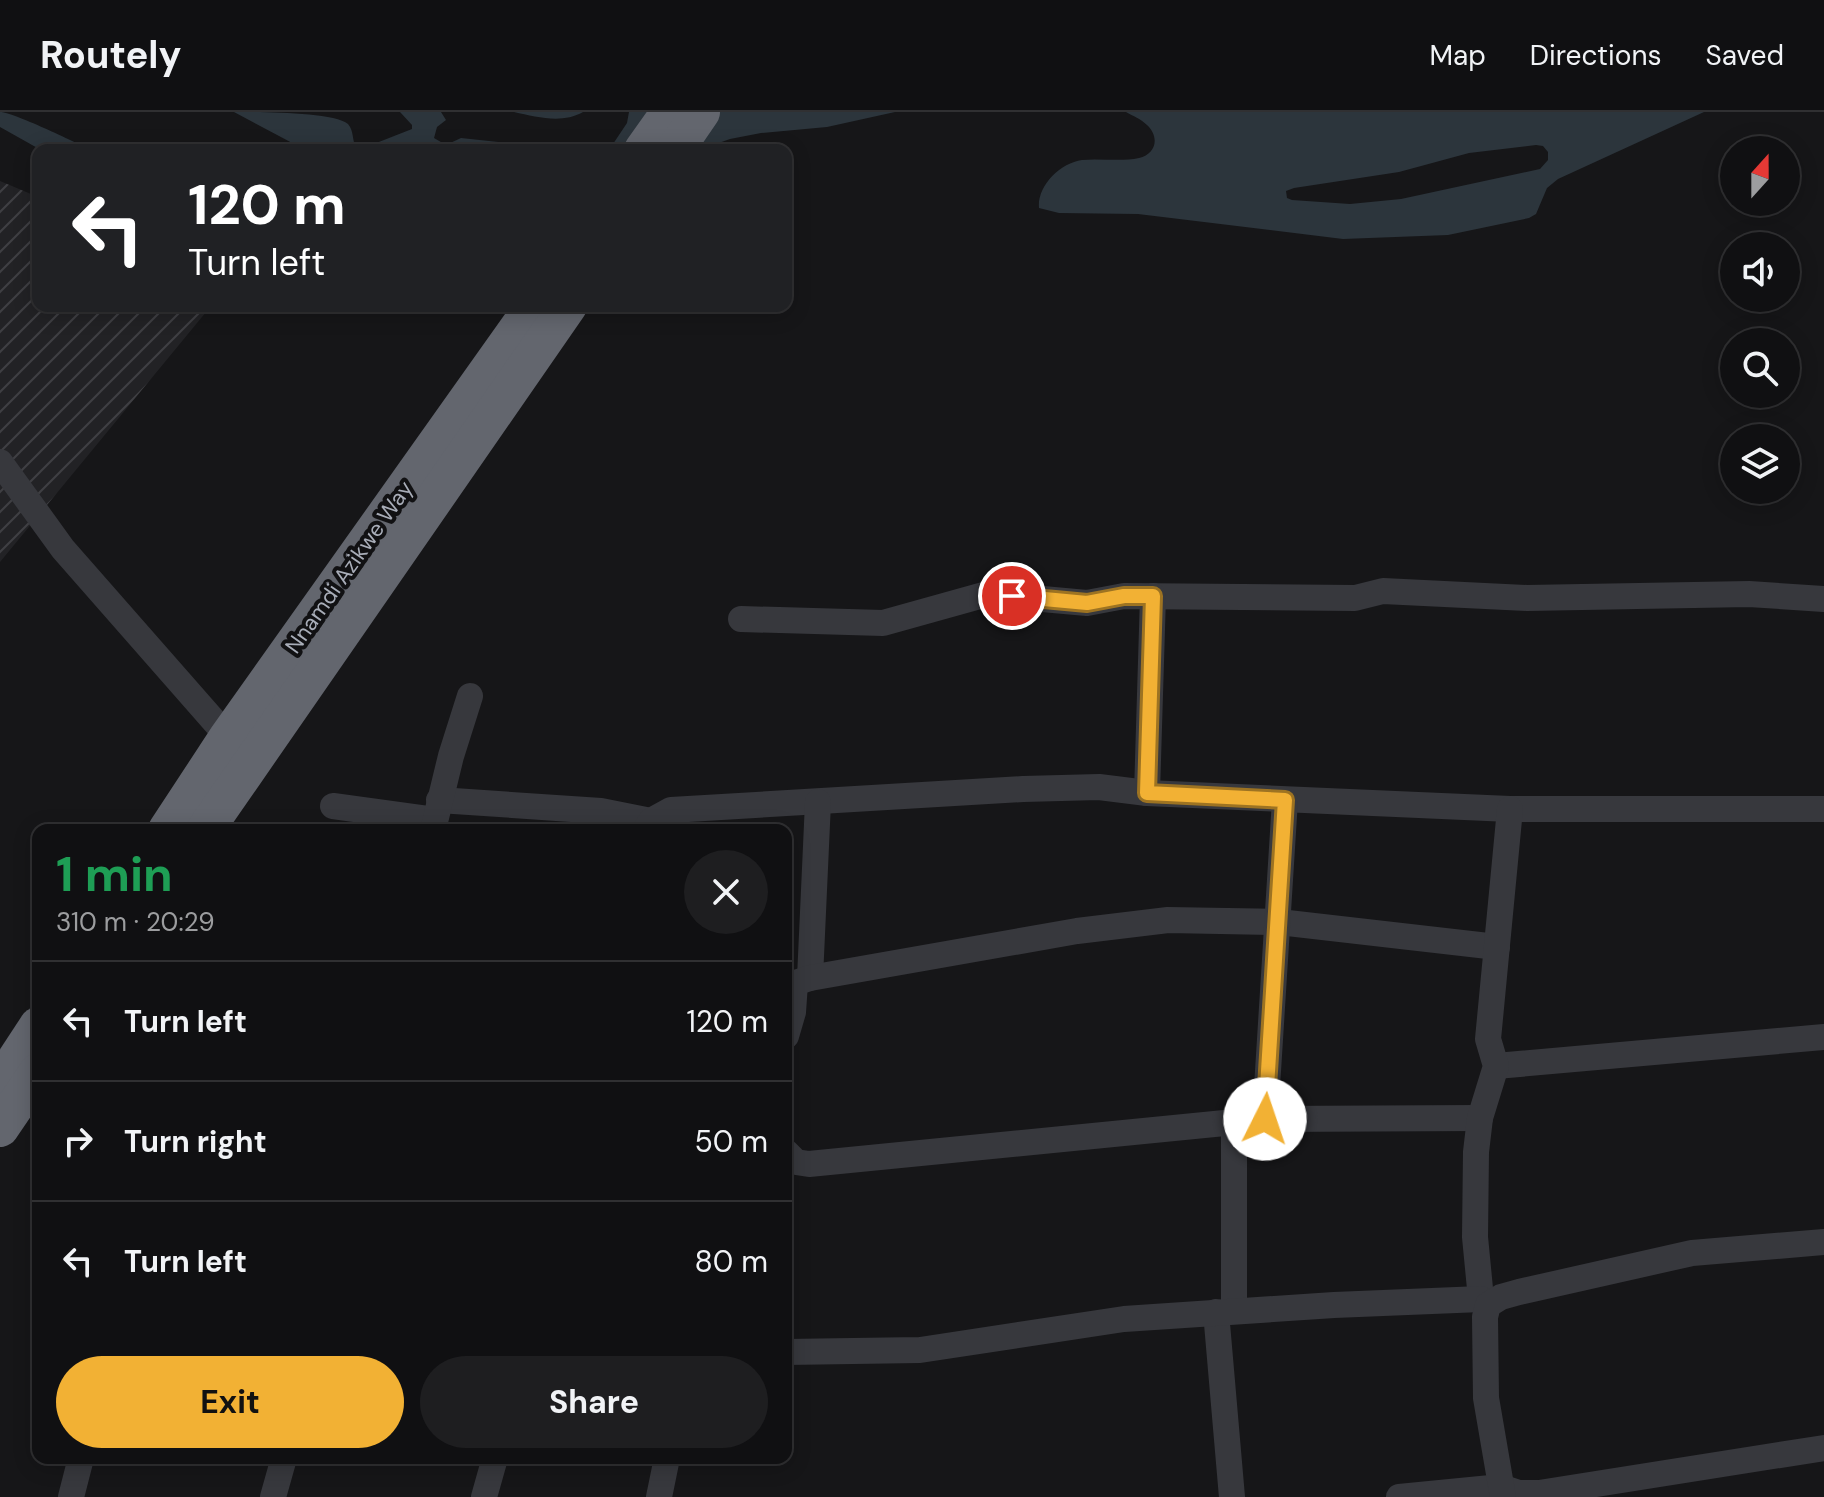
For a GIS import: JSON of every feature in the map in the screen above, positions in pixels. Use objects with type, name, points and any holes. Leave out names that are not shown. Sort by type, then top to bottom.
[{"type":"highway","points":[[647,144],[670,112]]},
{"type":"highway","points":[[679,144],[701,112]]},
{"type":"highway","name":"Nnamdi Azikwe Way","points":[[171,824],[228,737],[530,312]]},
{"type":"highway","name":"Nnamdi Azikwe Way","points":[[209,824],[564,312]]},
{"type":"highway","points":[[0,1084],[32,1035]]},
{"type":"highway","points":[[0,1128],[32,1081]]},
{"type":"street","points":[[0,462],[63,549],[228,737]]},
{"type":"street","points":[[741,619],[883,623],[987,594],[1087,603],[1124,596],[1355,598],[1383,591],[1527,598],[1749,594],[1824,599]]},
{"type":"street","points":[[1147,793],[1153,596]]},
{"type":"street","points":[[436,817],[470,696]]},
{"type":"street","points":[[650,824],[671,810],[1099,787],[1147,793],[1510,809],[1824,809]]},
{"type":"street","points":[[1265,1119],[1285,800]]},
{"type":"street","points":[[810,978],[818,802]]},
{"type":"street","points":[[333,806],[436,817],[601,811],[645,824]]},
{"type":"street","points":[[1502,1492],[1486,1398],[1484,1302],[1475,1237],[1476,1152],[1480,1118],[1496,1066],[1488,1039],[1510,809]]},
{"type":"street","points":[[792,1015],[795,983],[810,978],[1077,931],[1168,920],[1279,922],[1497,947]]},
{"type":"street","points":[[1496,1066],[1824,1037]]},
{"type":"street","points":[[792,1158],[796,1162],[809,1164],[1265,1119],[1480,1118]]},
{"type":"street","points":[[1232,1497],[1225,1312],[1234,1122]]},
{"type":"street","points":[[792,1352],[920,1350],[1124,1319],[1484,1302],[1692,1253],[1824,1242]]},
{"type":"street","points":[[1399,1497],[1539,1493],[1824,1448]]},
{"type":"street","points":[[71,1497],[79,1464]]},
{"type":"street","points":[[273,1497],[282,1464]]},
{"type":"street","points":[[484,1497],[493,1464]]},
{"type":"street","points":[[659,1497],[666,1464]]},
{"type":"shaded area","points":[[0,112],[7,113],[79,144],[32,145],[0,127]]},
{"type":"shaded area","points":[[234,112],[295,114],[340,120],[348,124],[355,144],[294,144]]},
{"type":"shaded area","points":[[400,112],[441,112],[446,120],[437,127],[434,138],[444,144],[374,144],[412,129]]},
{"type":"shaded area","points":[[514,112],[583,112],[558,119]]},
{"type":"shaded area","points":[[629,112],[895,112],[827,127],[761,133],[716,144],[613,144],[627,123]]},
{"type":"shaded area","points":[[1126,112],[1704,112],[1558,179],[1547,188],[1536,214],[1529,218],[1448,235],[1343,239],[1138,214],[1059,213],[1039,208],[1046,184],[1058,171],[1074,162],[1132,159],[1149,153],[1154,144],[1154,135],[1142,121]],"holes":[[[1543,146],[1548,152],[1548,160],[1540,169],[1401,199],[1350,204],[1287,198],[1286,191],[1294,188],[1399,172],[1469,153]]]},
{"type":"shaded area","points":[[461,138],[516,144],[448,144]]},
{"type":"shaded area","points":[[0,181],[32,194],[32,312],[206,312],[0,562]]},
{"type":"route","points":[[1012,596],[1087,603],[1124,596],[1153,596],[1147,793],[1285,800],[1265,1119]]}]
